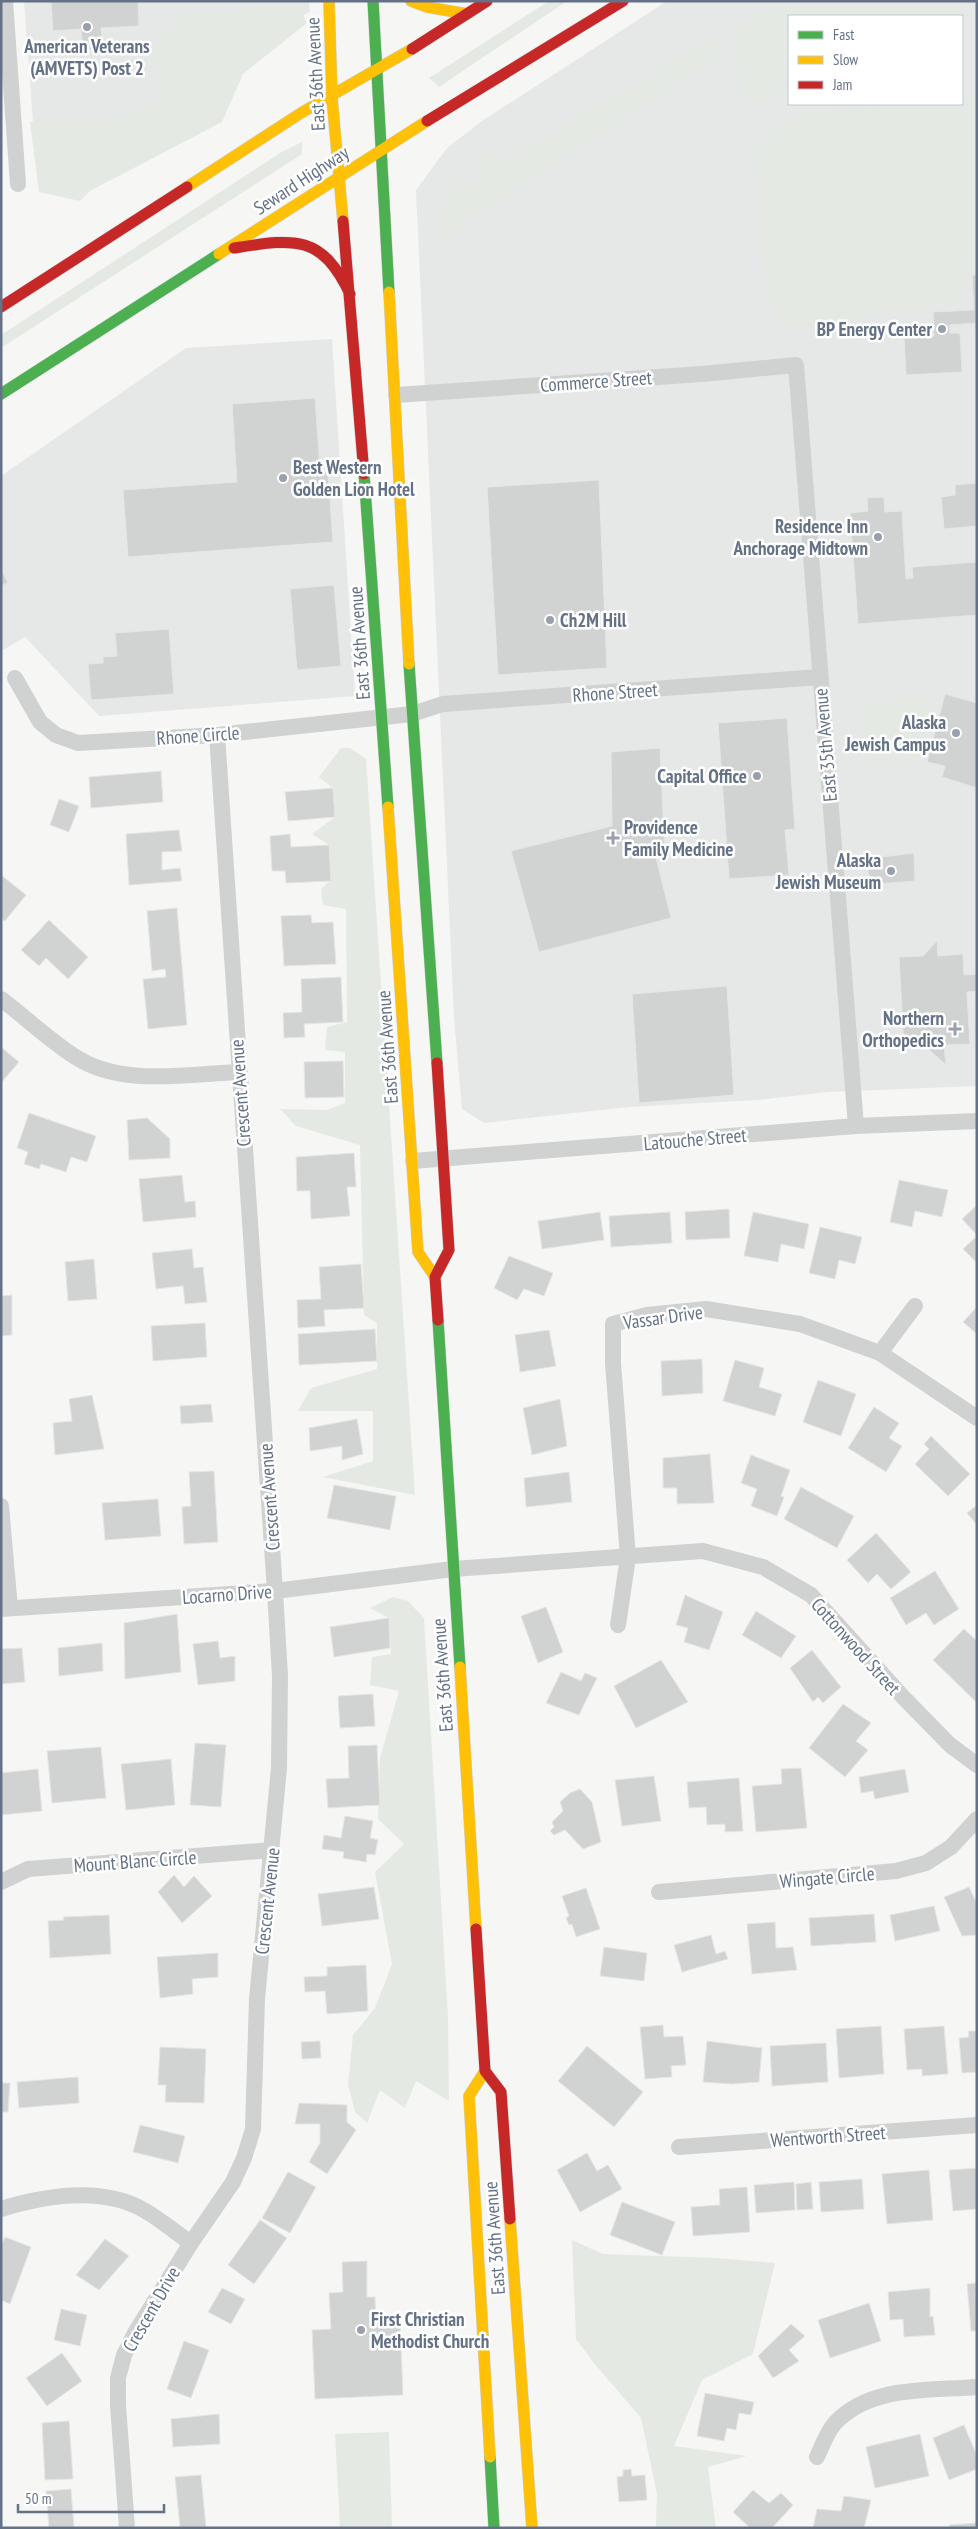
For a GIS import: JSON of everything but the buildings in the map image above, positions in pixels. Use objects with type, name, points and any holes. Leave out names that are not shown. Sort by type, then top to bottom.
[{"type":"main road","name":"East 36th Avenue","points":[[329,1],[332,98],[350,294],[382,717],[418,1252],[435,1277],[485,2071],[501,2092],[532,2528]]},
{"type":"main road","points":[[373,1],[412,714],[449,1250],[435,1277]]},
{"type":"main road","points":[[411,1],[427,7],[467,14]]},
{"type":"main road","points":[[1,307],[301,113],[332,98],[377,71],[487,1]]},
{"type":"main road","name":"Seward Highway","points":[[1,394],[380,150],[623,1]]},
{"type":"main road","points":[[228,249],[282,242],[312,246],[334,264],[350,294]]},
{"type":"main road","name":"East 36th Avenue","points":[[485,2071],[469,2096],[494,2528]]},
{"type":"street","points":[[5,1],[18,184]]},
{"type":"street","name":"Commerce Street","points":[[396,395],[702,374],[796,365]]},
{"type":"street","name":"East 35th Avenue","points":[[796,365],[856,1126]]},
{"type":"street","name":"Rhone Street","points":[[412,714],[443,704],[820,677]]},
{"type":"street","name":"Rhone Circle","points":[[15,678],[40,722],[67,741],[78,744],[218,735],[412,714]]},
{"type":"street","name":"Crescent Avenue","points":[[191,2243],[233,2182],[244,2158],[253,2129],[257,1999],[279,1768],[280,1703],[275,1590],[218,735]]},
{"type":"street","points":[[1,999],[75,1057],[101,1068],[144,1076],[239,1072]]},
{"type":"street","name":"Latouche Street","points":[[412,1161],[856,1126],[977,1120]]},
{"type":"street","points":[[880,1353],[915,1306]]},
{"type":"street","name":"Vassar Drive","points":[[628,1556],[613,1363],[613,1324],[647,1315],[706,1309],[756,1315],[800,1324],[880,1353],[977,1418]]},
{"type":"street","points":[[1,1506],[6,1609]]},
{"type":"street","name":"Cottonwood Street","points":[[453,1569],[703,1550],[763,1567],[811,1594],[903,1697],[950,1745],[977,1765]]},
{"type":"street","points":[[618,1625],[628,1556]]},
{"type":"street","name":"Locarno Drive","points":[[6,1609],[275,1590],[453,1569]]},
{"type":"street","name":"Wingate Circle","points":[[659,1892],[896,1871],[926,1863],[951,1847],[977,1819]]},
{"type":"street","name":"Mount Blanc Circle","points":[[1,1882],[28,1869],[272,1850]]},
{"type":"street","name":"Wentworth Street","points":[[679,2147],[977,2125]]},
{"type":"street","points":[[1,2209],[77,2196],[104,2197],[140,2208],[191,2243]]},
{"type":"street","name":"Crescent Drive","points":[[127,2528],[118,2405],[118,2378],[124,2355],[135,2333],[191,2243]]},
{"type":"street","points":[[817,2457],[834,2424],[858,2404],[886,2394],[977,2388]]},
{"type":"shaded area","points":[[24,1],[309,1],[310,11],[179,106],[35,150]]},
{"type":"shaded area","points":[[549,1],[567,1],[439,87],[429,78]]},
{"type":"shaded area","points":[[667,1],[977,1],[977,1086],[828,1092],[758,1100],[629,1107],[484,1123],[462,1109],[454,1018],[416,190],[447,148],[482,121]]},
{"type":"shaded area","points":[[776,1],[966,1],[963,17],[963,15],[788,15],[788,80],[782,82],[783,94],[766,92],[762,109],[740,95],[735,26]]},
{"type":"shaded area","points":[[298,5],[307,23],[243,74],[222,122],[90,191],[80,201],[39,192],[30,122],[91,120],[132,113],[163,101],[152,51],[178,16]]},
{"type":"shaded area","points":[[724,36],[727,50],[439,240],[437,208],[460,182],[472,186],[489,148],[511,161],[554,131],[710,40]]},
{"type":"shaded area","points":[[977,94],[977,261],[969,262],[961,303],[784,328],[767,296],[754,148],[794,115],[889,105],[963,105],[963,97]]},
{"type":"shaded area","points":[[302,142],[302,154],[1,348],[1,335],[280,153]]},
{"type":"shaded area","points":[[332,339],[355,696],[99,716],[25,637],[1,651],[1,476],[186,348]]},
{"type":"shaded area","points":[[931,696],[933,721],[917,723],[920,763],[867,768],[861,703]]},
{"type":"shaded area","points":[[341,748],[350,748],[366,759],[415,1495],[323,1477],[373,1461],[373,1411],[298,1411],[311,1388],[377,1369],[377,1323],[364,1315],[360,1145],[296,1126],[280,1109],[327,1110],[345,1103],[345,1052],[325,1050],[327,1027],[347,1022],[346,909],[323,905],[321,889],[331,880],[329,845],[312,834],[335,817],[333,788],[319,777]]},
{"type":"shaded area","points":[[393,1597],[408,1601],[424,1618],[448,2017],[449,2101],[416,2081],[405,2108],[380,2090],[367,2123],[355,2112],[348,2084],[353,2035],[375,2008],[392,1964],[375,1872],[404,1844],[378,1819],[380,1758],[399,1691],[370,1685],[372,1657],[391,1654],[389,1618],[370,1608]]},
{"type":"shaded area","points":[[572,2240],[603,2254],[717,2258],[775,2263],[753,2354],[702,2380],[674,2446],[747,2456],[708,2467],[716,2528],[656,2528],[657,2494],[641,2418],[576,2339]]},
{"type":"shaded area","points":[[389,2432],[392,2528],[340,2528],[335,2434]]},
{"type":"traffic: fast","points":[[373,1],[389,292]]},
{"type":"traffic: fast","points":[[1,394],[219,254]]},
{"type":"traffic: fast","points":[[364,474],[388,807]]},
{"type":"traffic: fast","points":[[409,664],[437,1063]]},
{"type":"traffic: fast","points":[[438,1320],[460,1667]]},
{"type":"traffic: fast","points":[[490,2457],[494,2528]]},
{"type":"traffic: slow","points":[[329,1],[332,98],[343,221]]},
{"type":"traffic: slow","points":[[411,1],[427,7],[467,14]]},
{"type":"traffic: slow","points":[[187,187],[301,113],[412,49]]},
{"type":"traffic: slow","points":[[219,254],[427,121]]},
{"type":"traffic: slow","points":[[389,292],[409,664]]},
{"type":"traffic: slow","points":[[388,807],[418,1252],[435,1277]]},
{"type":"traffic: slow","points":[[460,1667],[476,1929]]},
{"type":"traffic: slow","points":[[485,2071],[469,2096],[490,2457]]},
{"type":"traffic: slow","points":[[510,2219],[532,2528]]},
{"type":"traffic: jam","points":[[412,49],[487,1]]},
{"type":"traffic: jam","points":[[427,121],[623,1]]},
{"type":"traffic: jam","points":[[1,307],[187,187]]},
{"type":"traffic: jam","points":[[343,221],[364,474]]},
{"type":"traffic: jam","points":[[234,248],[273,243],[304,245],[316,250],[328,260],[339,274],[350,294]]},
{"type":"traffic: jam","points":[[437,1063],[449,1250],[435,1277],[438,1320]]},
{"type":"traffic: jam","points":[[476,1929],[485,2071],[501,2092],[510,2219]]},
{"type":"place","name":"American Veterans (AMVETS) Post 2","points":[[87,27]]},
{"type":"place","name":"BP Energy Center","points":[[942,329]]},
{"type":"place","name":"Best Western Golden Lion Hotel","points":[[283,478]]},
{"type":"place","name":"Residence Inn Anchorage Midtown","points":[[878,537]]},
{"type":"place","name":"Ch2M Hill","points":[[550,620]]},
{"type":"place","name":"Alaska Jewish Campus","points":[[956,733]]},
{"type":"place","name":"Capital Office","points":[[757,776]]},
{"type":"place","name":"Providence Family Medicine","points":[[613,838]]},
{"type":"place","name":"Alaska Jewish Museum","points":[[891,871]]},
{"type":"place","name":"Northern Orthopedics","points":[[955,1029]]},
{"type":"place","name":"First Christian Methodist Church","points":[[361,2330]]}]
